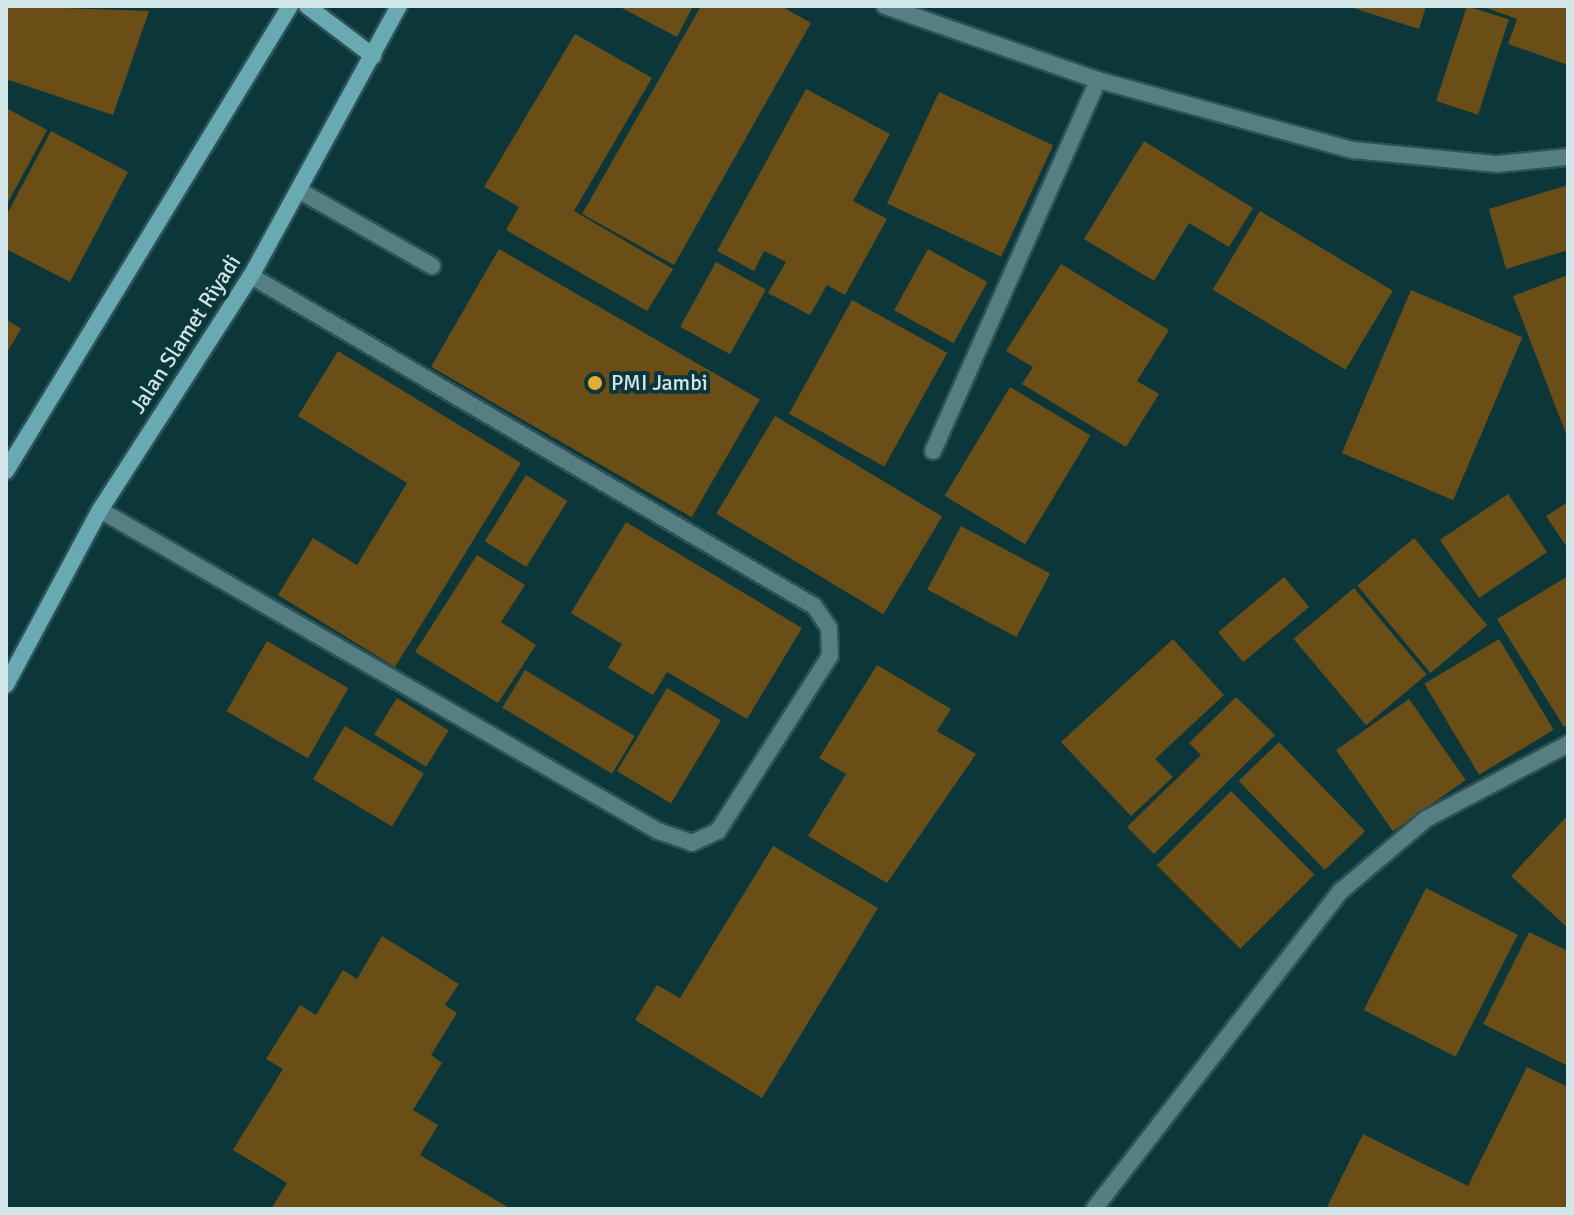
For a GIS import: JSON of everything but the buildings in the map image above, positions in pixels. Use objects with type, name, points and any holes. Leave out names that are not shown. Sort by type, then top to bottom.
[{"type":"main road","points":[[6,471],[290,6]]},
{"type":"main road","points":[[307,6],[373,56]]},
{"type":"main road","name":"Jalan Slamet Riyadi","points":[[6,685],[100,510],[251,276],[399,6]]},
{"type":"street","points":[[885,6],[1098,80],[1353,150],[1497,164],[1568,157]]},
{"type":"street","points":[[933,451],[1098,80]]},
{"type":"street","points":[[300,191],[432,266]]},
{"type":"street","points":[[100,510],[674,839],[711,838],[726,819],[830,656],[829,628],[814,606],[251,276]]},
{"type":"street","points":[[1094,1209],[1341,891],[1426,819],[1568,744]]},
{"type":"place","name":"PMI Jambi","points":[[595,383]]}]
